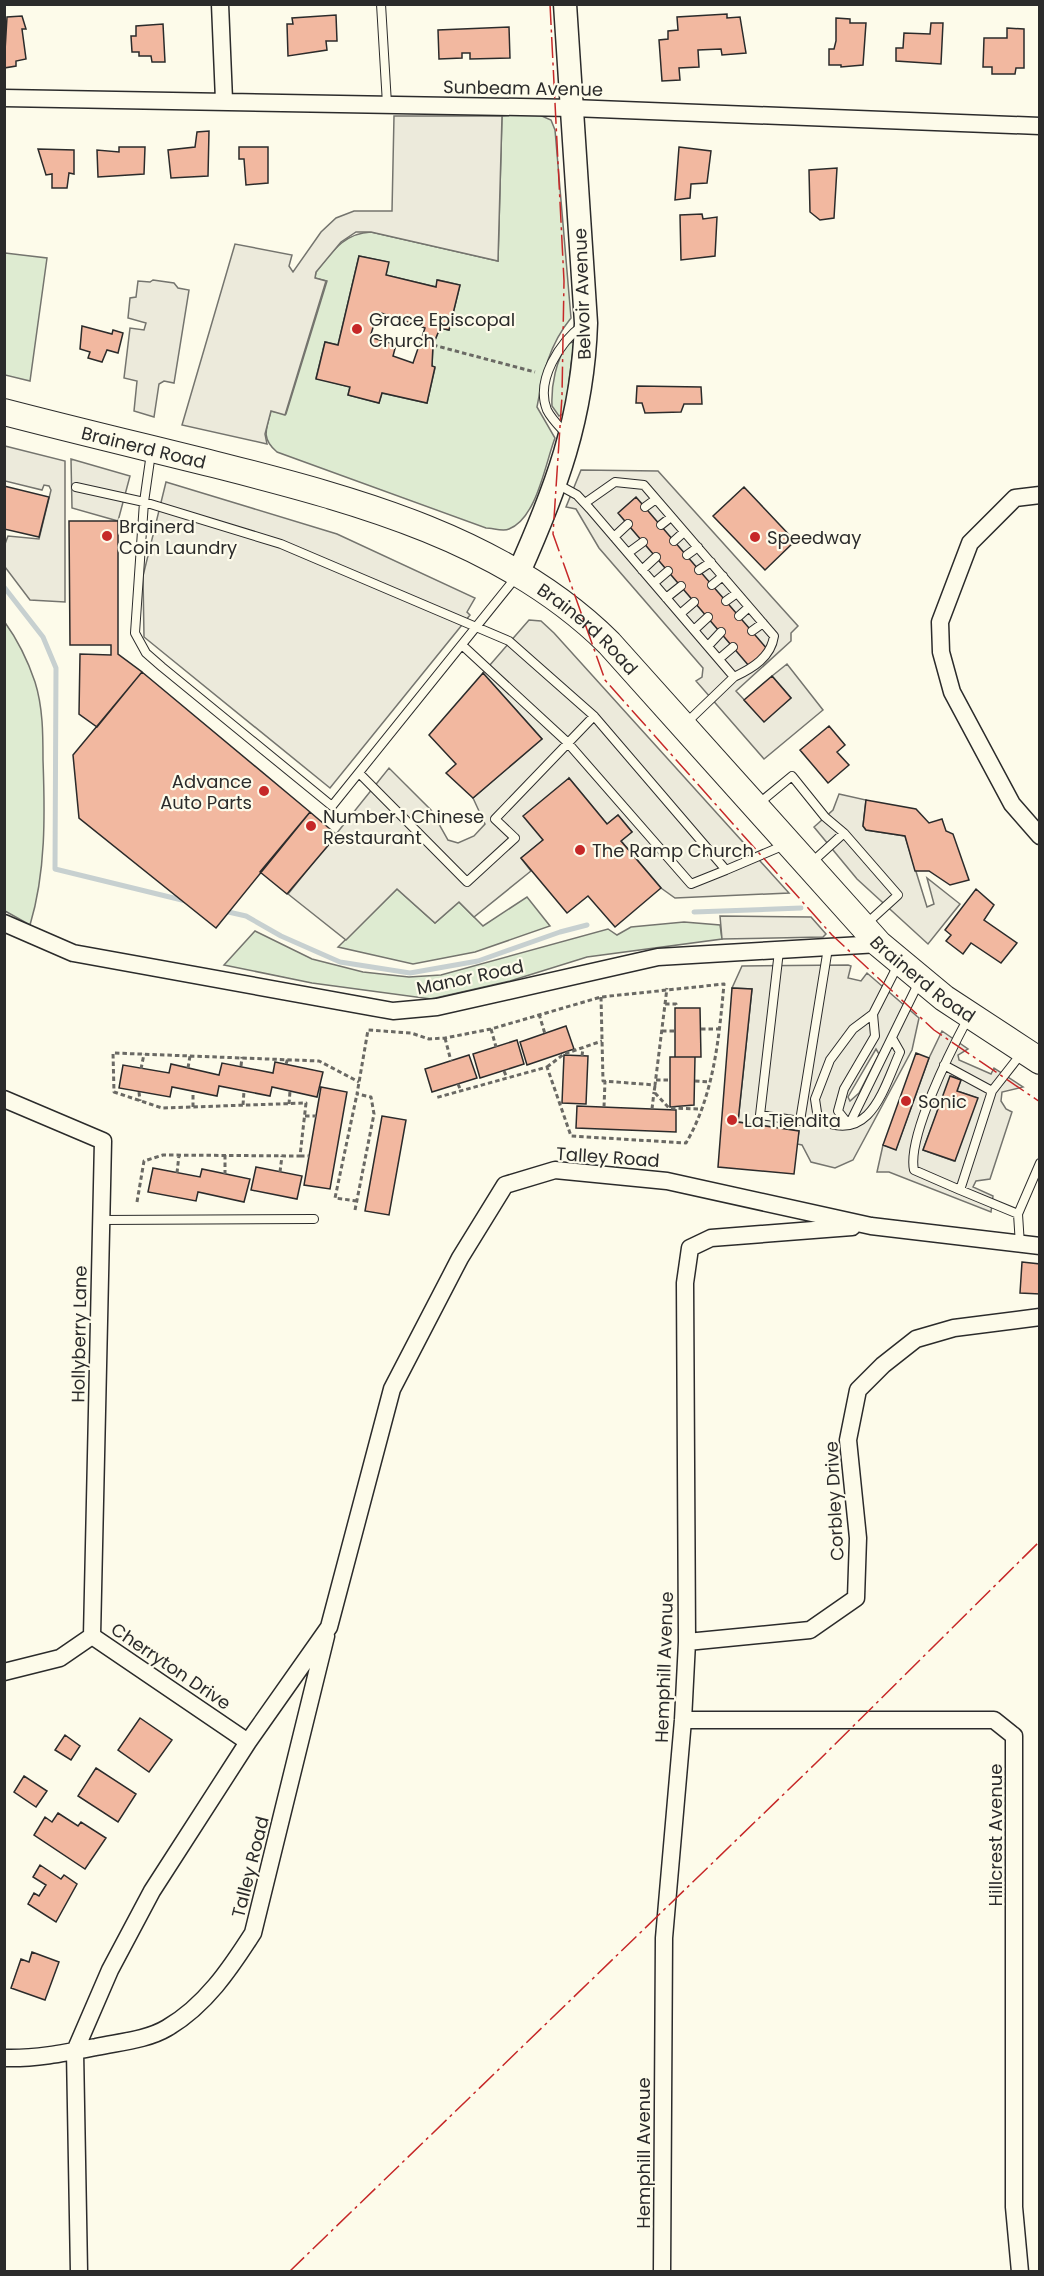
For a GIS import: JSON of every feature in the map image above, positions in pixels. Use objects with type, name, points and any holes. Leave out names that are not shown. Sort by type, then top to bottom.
[{"type":"main road","name":"Brainerd Road","points":[[4,412],[283,482],[396,517],[468,546],[551,593],[588,622],[871,936],[920,980],[1031,1056]]},
{"type":"street","points":[[220,4],[224,100]]},
{"type":"street","name":"Belvoir Avenue","points":[[518,574],[571,439],[585,362],[586,323],[565,4]]},
{"type":"street","name":"Sunbeam Avenue","points":[[4,98],[224,100],[572,108],[1040,126]]},
{"type":"street","points":[[1040,495],[1015,498],[970,543],[947,598],[940,622],[941,652],[952,692],[1012,804],[1040,836]]},
{"type":"street","name":"Manor Road","points":[[4,923],[73,953],[393,1011],[437,1008],[658,957],[828,948],[871,936]]},
{"type":"street","name":"Hollyberry Lane","points":[[4,1099],[103,1141],[92,1636]]},
{"type":"street","name":"Talley Road","points":[[75,2051],[141,2037],[166,2029],[213,1990],[253,1933],[329,1627],[393,1389],[460,1258],[505,1185],[555,1170],[667,1181],[871,1226],[1040,1246]]},
{"type":"street","name":"Hemphill Avenue","points":[[662,2271],[664,1938],[683,1720],[687,1642],[685,1283],[690,1248],[711,1238],[871,1226]]},
{"type":"street","name":"Corbley Drive","points":[[687,1642],[810,1630],[856,1598],[858,1538],[848,1440],[858,1390],[916,1339],[954,1328],[1040,1317]]},
{"type":"street","name":"Talley Road","points":[[79,2271],[75,2051],[110,1970],[152,1891],[248,1742],[329,1627]]},
{"type":"street","name":"Cherryton Drive","points":[[4,1672],[60,1658],[92,1636],[248,1742]]},
{"type":"street","name":"Hillcrest Avenue","points":[[683,1720],[994,1720],[1014,1736],[1014,2208],[1020,2271]]},
{"type":"street","points":[[4,2058],[27,2059],[75,2051]]},
{"type":"lane","points":[[381,4],[387,104]]},
{"type":"lane","points":[[571,439],[548,412],[545,397],[548,375],[561,346],[571,334],[586,323]]},
{"type":"lane","points":[[151,449],[144,502],[135,633],[146,653],[332,806],[518,574]]},
{"type":"lane","points":[[554,482],[585,503],[734,677]]},
{"type":"lane","points":[[585,503],[615,482],[644,485],[774,636],[772,649],[751,669],[734,677],[682,726]]},
{"type":"lane","points":[[76,487],[144,502],[281,544],[509,641],[594,716],[726,870]]},
{"type":"lane","points":[[645,507],[656,499]]},
{"type":"lane","points":[[661,525],[672,517]]},
{"type":"lane","points":[[614,537],[628,524]]},
{"type":"lane","points":[[675,541],[684,532]]},
{"type":"lane","points":[[628,553],[643,542]]},
{"type":"lane","points":[[687,555],[698,547]]},
{"type":"lane","points":[[642,570],[656,557]]},
{"type":"lane","points":[[699,570],[711,562]]},
{"type":"lane","points":[[654,583],[668,571]]},
{"type":"lane","points":[[712,585],[723,576]]},
{"type":"lane","points":[[666,598],[681,586]]},
{"type":"lane","points":[[726,601],[737,593]]},
{"type":"lane","points":[[680,614],[694,602]]},
{"type":"lane","points":[[739,616],[749,607]]},
{"type":"lane","points":[[693,630],[708,617]]},
{"type":"lane","points":[[752,631],[763,623]]},
{"type":"lane","points":[[708,646],[721,632]]},
{"type":"lane","points":[[462,645],[567,742],[691,884],[788,843]]},
{"type":"lane","points":[[719,660],[733,647]]},
{"type":"lane","points":[[359,773],[468,882],[515,838],[495,819],[594,716]]},
{"type":"lane","points":[[755,806],[792,776],[825,817],[844,833],[898,895],[871,936]]},
{"type":"lane","points":[[808,865],[844,833]]},
{"type":"lane","points":[[779,951],[760,1115],[800,1121],[828,948]]},
{"type":"lane","points":[[892,1038],[900,1052],[875,1107],[863,1121],[834,1127],[818,1119],[815,1099],[830,1060],[853,1029],[873,1014],[899,962]]},
{"type":"lane","points":[[849,1125],[920,980]]},
{"type":"lane","points":[[849,1125],[838,1111],[844,1089],[875,1036],[873,1014]]},
{"type":"lane","points":[[970,1015],[944,1065],[913,1150],[914,1170],[1018,1214]]},
{"type":"lane","points":[[960,1190],[992,1091],[1031,1056]]},
{"type":"lane","points":[[944,1065],[992,1091]]},
{"type":"lane","points":[[1020,1245],[1018,1214],[1040,1163]]},
{"type":"lane","points":[[101,1220],[314,1220]]},
{"type":"path","points":[[432,345],[548,375]]},
{"type":"path","points":[[357,1201],[335,1198],[368,1030],[411,1033],[429,1039],[445,1038],[491,1029],[601,997],[667,988],[724,984],[720,1029],[710,1082],[702,1109],[686,1143],[571,1136],[547,1067]]},
{"type":"path","points":[[652,1109],[667,988]]},
{"type":"path","points":[[601,997],[604,1107]]},
{"type":"path","points":[[665,1004],[676,1004],[677,1008]]},
{"type":"path","points":[[539,1014],[544,1034]]},
{"type":"path","points":[[491,1029],[496,1047]]},
{"type":"path","points":[[700,1029],[720,1029]]},
{"type":"path","points":[[662,1031],[675,1031]]},
{"type":"path","points":[[445,1038],[451,1061]]},
{"type":"path","points":[[435,1098],[547,1067],[564,1054],[602,1041]]},
{"type":"path","points":[[582,1056],[583,1048]]},
{"type":"path","points":[[300,1156],[306,1103],[162,1108],[114,1092],[113,1053],[319,1061],[359,1082]]},
{"type":"path","points":[[141,1069],[144,1054]]},
{"type":"path","points":[[188,1068],[190,1056]]},
{"type":"path","points":[[241,1066],[242,1057]]},
{"type":"path","points":[[286,1064],[288,1058]]},
{"type":"path","points":[[504,1071],[507,1078]]},
{"type":"path","points":[[656,1080],[670,1080]]},
{"type":"path","points":[[605,1081],[655,1085]]},
{"type":"path","points":[[695,1081],[710,1082]]},
{"type":"path","points":[[458,1084],[460,1091]]},
{"type":"path","points":[[243,1105],[244,1091]]},
{"type":"path","points":[[289,1104],[290,1091]]},
{"type":"path","points":[[139,1092],[140,1101]]},
{"type":"path","points":[[193,1107],[194,1092]]},
{"type":"path","points":[[654,1092],[669,1108],[702,1109]]},
{"type":"path","points":[[356,1210],[374,1114],[371,1097],[357,1094]]},
{"type":"path","points":[[305,1116],[316,1116]]},
{"type":"path","points":[[137,1202],[144,1161],[163,1155],[309,1156]]},
{"type":"path","points":[[177,1173],[179,1155]]},
{"type":"path","points":[[225,1155],[225,1174]]},
{"type":"path","points":[[280,1172],[282,1156]]},
{"type":"green space","points":[[535,113],[551,120],[555,130],[571,318],[552,349],[537,407],[555,438],[539,489],[527,514],[519,523],[504,530],[486,528],[277,452],[269,443],[266,433],[271,411],[286,414],[327,281],[315,278],[316,272],[339,245],[353,236],[371,232],[498,261],[502,116]],"holes":[[[359,256],[388,262],[386,275],[436,287],[438,280],[460,285],[449,330],[440,328],[433,345],[432,366],[435,368],[427,403],[382,393],[379,403],[348,395],[350,387],[316,378],[325,342],[338,345]]]},
{"type":"green space","points":[[5,253],[47,258],[30,381],[5,375]]},
{"type":"green space","points":[[574,342],[565,413],[559,416],[552,406],[555,373],[568,343]]},
{"type":"green space","points":[[4,621],[26,658],[38,692],[42,721],[44,801],[42,864],[30,925],[5,911]]},
{"type":"green space","points":[[397,889],[435,923],[459,902],[483,926],[527,897],[550,926],[475,952],[413,964],[338,947]]},
{"type":"green space","points":[[684,922],[720,925],[722,939],[587,957],[510,981],[431,999],[312,983],[224,965],[255,931],[312,959],[363,972],[409,977],[441,975],[608,929],[617,935],[631,927]]},
{"type":"shaded area","points":[[394,116],[502,116],[498,261],[371,232],[356,232],[341,242],[316,272],[315,278],[326,281],[285,415],[271,411],[265,434],[267,444],[182,425],[235,244],[292,255],[289,266],[293,272],[321,232],[336,218],[354,211],[392,211]]},
{"type":"shaded area","points":[[153,280],[174,283],[178,288],[189,290],[174,383],[164,381],[159,384],[154,417],[134,411],[137,381],[124,378],[130,328],[144,330],[146,323],[128,318],[130,298],[136,297],[138,281]]},
{"type":"shaded area","points":[[5,446],[65,461],[65,602],[30,600],[5,567],[5,544],[8,536],[39,539],[51,490],[49,486],[44,485],[42,490],[5,481]]},
{"type":"shaded area","points":[[71,459],[130,476],[118,521],[72,508]]},
{"type":"shaded area","points":[[581,470],[658,471],[798,626],[791,633],[791,641],[736,691],[764,721],[791,698],[772,676],[787,664],[823,710],[764,759],[696,681],[702,677],[703,668],[599,548],[576,509],[566,507]]},
{"type":"shaded area","points":[[166,482],[337,534],[475,598],[467,612],[470,615],[330,788],[144,637],[143,576]]},
{"type":"shaded area","points":[[529,620],[541,621],[554,633],[789,893],[675,898],[661,888],[621,841],[632,832],[618,815],[607,824],[569,778],[543,840],[521,858],[531,871],[474,917],[459,902],[435,923],[397,889],[346,940],[288,894],[389,768],[431,810],[448,840],[458,843],[474,836],[485,824],[473,798],[542,739],[483,673]]},
{"type":"shaded area","points":[[839,794],[866,800],[863,826],[866,830],[905,836],[927,907],[934,904],[927,878],[960,904],[928,944],[857,879],[814,827],[833,810]]},
{"type":"shaded area","points":[[720,916],[811,917],[826,934],[823,937],[722,939]]},
{"type":"shaded area","points":[[848,965],[851,966],[848,978],[861,981],[867,973],[919,1018],[912,1050],[853,1160],[835,1168],[811,1162],[802,1145],[797,1144],[799,1131],[738,1122],[752,989],[732,988],[742,966]],"holes":[[[876,1049],[879,1054],[859,1093],[850,1101],[848,1097]]]},
{"type":"shaded area","points":[[942,1031],[968,1049],[958,1055],[959,1060],[991,1074],[994,1068],[1023,1087],[1002,1092],[1001,1101],[1006,1109],[1012,1112],[990,1179],[976,1181],[973,1187],[993,1196],[991,1212],[889,1172],[877,1172],[883,1145],[896,1149],[929,1058]],"holes":[[[951,1076],[961,1080],[957,1091],[977,1098],[954,1161],[923,1150]]]},
{"type":"building","points":[[727,14],[727,18],[740,17],[746,53],[722,55],[721,49],[698,50],[699,67],[679,68],[680,80],[662,81],[659,40],[668,39],[668,31],[678,30],[677,17]]},
{"type":"building","points":[[336,15],[337,41],[326,41],[327,50],[288,56],[287,24],[293,24],[292,18]]},
{"type":"building","points":[[22,16],[26,29],[22,29],[26,59],[16,61],[16,66],[4,68],[7,17]]},
{"type":"building","points":[[836,18],[850,19],[850,23],[866,23],[863,65],[841,67],[841,65],[829,65],[829,49],[834,49],[836,41]]},
{"type":"building","points":[[931,23],[943,23],[941,64],[896,61],[896,48],[903,48],[904,33],[930,34]]},
{"type":"building","points":[[163,24],[165,62],[152,62],[151,56],[139,56],[139,52],[132,52],[131,36],[136,36],[136,26]]},
{"type":"building","points":[[509,27],[510,58],[470,59],[470,53],[462,53],[462,58],[439,59],[438,30]]},
{"type":"building","points":[[1007,28],[1024,29],[1024,68],[1016,68],[1015,74],[992,74],[992,67],[983,67],[984,38],[1007,38]]},
{"type":"building","points":[[209,131],[208,176],[171,178],[168,150],[195,147],[197,132]]},
{"type":"building","points":[[119,147],[145,147],[144,174],[98,177],[97,150],[119,152]]},
{"type":"building","points":[[239,147],[268,147],[268,183],[246,185],[244,159],[239,159]]},
{"type":"building","points":[[679,147],[711,151],[707,183],[691,184],[690,198],[675,200]]},
{"type":"building","points":[[38,149],[74,150],[74,174],[69,173],[67,188],[52,188],[52,174],[46,175]]},
{"type":"building","points":[[837,168],[834,218],[820,220],[810,212],[809,170]]},
{"type":"building","points":[[702,214],[703,219],[717,217],[715,256],[681,260],[680,215]]},
{"type":"building","name":"Grace Episcopal Church","points":[[359,256],[389,262],[386,275],[436,287],[437,280],[460,285],[449,330],[440,328],[433,345],[432,366],[435,367],[427,403],[382,393],[379,403],[348,395],[350,387],[316,379],[325,342],[338,345]],"holes":[[[378,312],[425,328],[413,363],[393,356],[396,345],[370,337]]]},
{"type":"building","points":[[82,326],[112,334],[113,330],[123,333],[118,353],[107,350],[102,362],[88,358],[90,352],[80,349]]},
{"type":"building","points":[[637,386],[701,387],[702,404],[684,404],[681,412],[645,413],[642,403],[636,403]]},
{"type":"building","points":[[4,486],[49,497],[39,537],[4,529]]},
{"type":"building","points":[[744,487],[795,541],[765,570],[713,516]]},
{"type":"building","points":[[636,497],[768,650],[749,666],[618,513]]},
{"type":"building","points":[[69,521],[118,521],[118,654],[142,672],[97,727],[79,714],[80,654],[111,655],[111,645],[70,645]]},
{"type":"building","points":[[142,672],[310,812],[216,928],[79,818],[73,755]]},
{"type":"building","points":[[483,673],[542,739],[473,798],[446,773],[456,764],[429,735]]},
{"type":"building","points":[[772,676],[791,698],[764,722],[744,700]]},
{"type":"building","points":[[829,726],[845,745],[837,752],[849,765],[828,783],[800,750]]},
{"type":"building","name":"The Ramp Church","points":[[569,778],[607,824],[618,815],[632,832],[621,841],[661,888],[615,927],[588,896],[567,913],[521,858],[543,840],[523,816]]},
{"type":"building","points":[[866,800],[916,809],[929,823],[942,819],[946,831],[953,834],[969,880],[950,885],[929,871],[915,871],[905,836],[866,830],[863,826]]},
{"type":"building","points":[[310,812],[337,835],[287,894],[260,872]]},
{"type":"building","points":[[976,889],[994,905],[984,920],[1017,943],[1001,963],[971,943],[963,954],[946,941],[951,935],[945,930]]},
{"type":"building","points":[[732,988],[752,989],[738,1122],[799,1131],[794,1174],[718,1167]]},
{"type":"building","points":[[675,1008],[700,1008],[701,1057],[675,1057]]},
{"type":"building","points":[[566,1026],[574,1049],[527,1065],[520,1042]]},
{"type":"building","points":[[517,1040],[524,1064],[480,1078],[473,1054]]},
{"type":"building","name":"Sonic","points":[[916,1053],[929,1058],[896,1150],[883,1145]]},
{"type":"building","points":[[469,1055],[477,1078],[432,1092],[425,1069]]},
{"type":"building","points":[[564,1055],[588,1056],[586,1104],[562,1103]]},
{"type":"building","points":[[670,1057],[695,1057],[694,1105],[670,1107]]},
{"type":"building","points":[[275,1062],[323,1072],[317,1097],[272,1087],[270,1096],[219,1086],[217,1096],[172,1087],[170,1097],[119,1088],[123,1065],[169,1073],[171,1064],[219,1075],[222,1063],[273,1073]]},
{"type":"building","name":"Sonic","points":[[950,1076],[961,1080],[957,1091],[978,1098],[955,1161],[923,1150]]},
{"type":"building","points":[[321,1087],[347,1092],[330,1189],[304,1185]]},
{"type":"building","points":[[577,1106],[676,1110],[676,1132],[576,1128]]},
{"type":"building","points":[[382,1116],[406,1120],[389,1215],[365,1211]]},
{"type":"building","points":[[256,1167],[302,1176],[297,1199],[251,1190]]},
{"type":"building","points":[[153,1168],[200,1177],[202,1169],[250,1179],[244,1202],[198,1192],[196,1201],[148,1192]]},
{"type":"building","points":[[1022,1262],[1040,1264],[1040,1294],[1020,1293]]},
{"type":"building","points":[[140,1718],[172,1740],[149,1772],[118,1750]]},
{"type":"building","points":[[65,1735],[80,1746],[71,1760],[55,1750]]},
{"type":"building","points":[[96,1768],[136,1794],[118,1822],[78,1796]]},
{"type":"building","points":[[24,1776],[47,1791],[36,1807],[14,1792]]},
{"type":"building","points":[[58,1813],[78,1826],[81,1822],[106,1838],[85,1869],[34,1835],[45,1817],[52,1822]]},
{"type":"building","points":[[40,1865],[61,1879],[64,1875],[77,1884],[56,1922],[28,1904],[34,1893],[39,1896],[46,1885],[33,1877]]},
{"type":"building","points":[[32,1952],[59,1962],[45,2000],[11,1988],[21,1959],[29,1962]]},
{"type":"waterway","points":[[4,587],[43,637],[56,668],[55,869],[186,901]]},
{"type":"waterway","points":[[694,912],[801,908]]},
{"type":"waterway","points":[[224,911],[246,916],[281,936],[340,962],[410,973],[478,961],[560,932],[587,925]]},
{"type":"power","points":[[550,4],[564,281],[562,396],[553,534],[605,680],[832,935],[934,1030],[1040,1102]]},
{"type":"power","points":[[289,2272],[816,1763],[1040,1541]]},
{"type":"place","name":"Grace Episcopal Church","points":[[357,329]]},
{"type":"place","name":"Brainerd Coin Laundry","points":[[107,536]]},
{"type":"place","name":"Speedway","points":[[755,537]]},
{"type":"place","name":"Advance Auto Parts","points":[[264,791]]},
{"type":"place","name":"Number 1 Chinese Restaurant","points":[[311,826]]},
{"type":"place","name":"The Ramp Church","points":[[580,850]]},
{"type":"place","name":"Sonic","points":[[906,1101]]},
{"type":"place","name":"La Tiendita","points":[[732,1120]]}]
